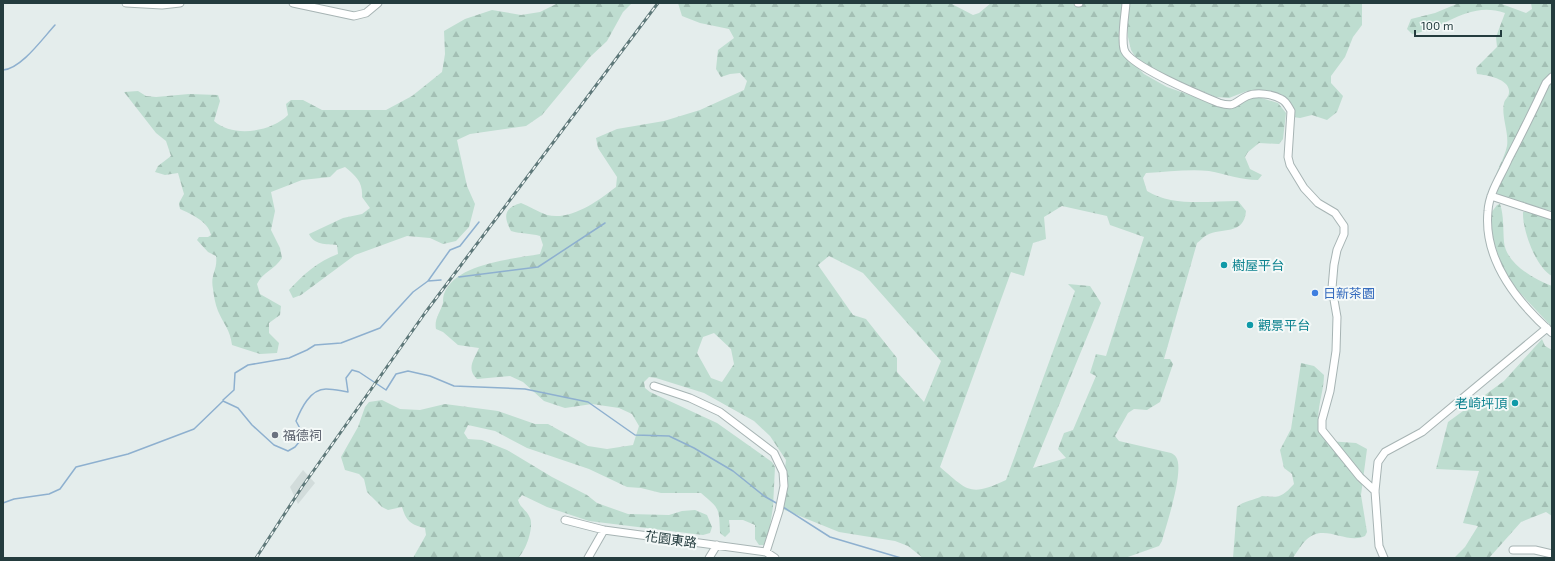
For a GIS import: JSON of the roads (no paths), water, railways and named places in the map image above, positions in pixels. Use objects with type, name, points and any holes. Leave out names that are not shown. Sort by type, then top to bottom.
[{"type":"street","points":[[126,3],[162,5],[180,3]]},
{"type":"street","points":[[293,3],[354,16],[366,13],[378,3]]},
{"type":"street","points":[[1126,3],[1124,49],[1129,57],[1165,80],[1219,104],[1228,106],[1235,104],[1247,96],[1256,94],[1276,96],[1282,99],[1291,111],[1288,157],[1290,165],[1304,188],[1318,202],[1335,214],[1344,226],[1344,234],[1337,250],[1334,264],[1332,288],[1337,317],[1336,351],[1330,391],[1322,420],[1322,430],[1360,477],[1375,491]]},
{"type":"street","points":[[1384,558],[1379,546],[1375,491],[1378,462],[1385,452],[1422,432],[1549,330],[1519,299],[1502,274],[1495,260],[1488,224],[1488,210],[1491,196],[1546,83],[1552,77]]},
{"type":"street","points":[[1491,196],[1552,216]]},
{"type":"street","points":[[654,386],[690,398],[720,412],[774,453],[783,472],[784,486],[779,511],[766,552]]},
{"type":"street","name":"花園東路","points":[[565,520],[604,530],[766,552],[775,558]]},
{"type":"street","points":[[588,558],[604,530]]},
{"type":"street","points":[[709,558],[717,545]]},
{"type":"street","points":[[1513,550],[1535,550],[1552,554]]},
{"type":"waterway","points":[[3,70],[10,68],[24,59],[55,25]]},
{"type":"waterway","points":[[428,281],[450,250],[460,246],[479,222]]},
{"type":"waterway","points":[[459,277],[538,267],[605,223]]},
{"type":"waterway","points":[[223,400],[234,390],[235,373],[248,365],[289,358],[315,345],[341,343],[380,328],[413,292],[428,281],[441,280]]},
{"type":"waterway","points":[[3,503],[14,499],[49,494],[60,489],[76,467],[128,454],[194,429],[223,401],[238,408],[252,425],[274,445],[288,451],[295,447],[304,436],[296,421],[307,400],[315,392],[320,390],[329,389],[348,392],[346,378],[352,370],[359,372],[386,390],[396,374],[408,371],[430,376],[454,386],[525,389],[588,402],[635,435],[669,436],[694,448],[733,471],[764,496],[778,504]]},
{"type":"waterway","points":[[783,507],[830,537],[901,558]]},
{"type":"railway","points":[[256,558],[302,487],[425,313],[658,3]]},
{"type":"place","name":"樹屋平台","points":[[1224,265]]},
{"type":"place","name":"日新茶園","points":[[1315,293]]},
{"type":"place","name":"觀景平台","points":[[1250,325]]},
{"type":"place","name":"老崎坪頂","points":[[1515,403]]},
{"type":"place","name":"福德祠","points":[[275,435]]}]
